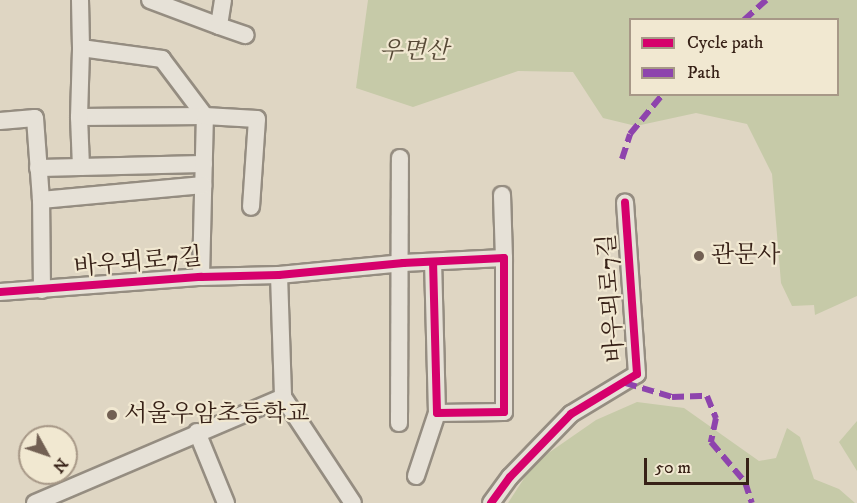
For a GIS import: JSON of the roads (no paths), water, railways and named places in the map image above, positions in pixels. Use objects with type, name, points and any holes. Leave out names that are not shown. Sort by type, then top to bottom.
[{"type":"street","points":[[80,0],[81,167]]},
{"type":"street","points":[[150,0],[245,35]]},
{"type":"street","points":[[219,26],[223,0]]},
{"type":"street","points":[[81,48],[162,59],[205,116],[201,277]]},
{"type":"street","points":[[79,117],[205,116],[257,119],[251,207]]},
{"type":"street","points":[[0,121],[35,118],[42,290]]},
{"type":"street","points":[[399,423],[403,263],[400,158]]},
{"type":"street","points":[[38,168],[204,164]]},
{"type":"street","points":[[40,200],[203,185]]},
{"type":"street","points":[[437,413],[504,412],[502,195]]},
{"type":"street","name":"바우뫼로7길","points":[[491,503],[510,477],[571,414],[637,374],[625,202]]},
{"type":"street","name":"바우뫼로7길","points":[[0,292],[201,277],[279,274],[403,263],[504,258]]},
{"type":"street","points":[[416,476],[437,413],[433,262]]},
{"type":"street","points":[[279,274],[284,398],[353,503]]},
{"type":"street","points":[[35,503],[197,432],[284,398]]},
{"type":"street","points":[[197,432],[226,503]]},
{"type":"place","name":"관문사","points":[[699,256]]},
{"type":"place","name":"서울우암초등학교","points":[[112,415]]},
{"type":"park label","name":"우면산","points":[[414,52]]}]
